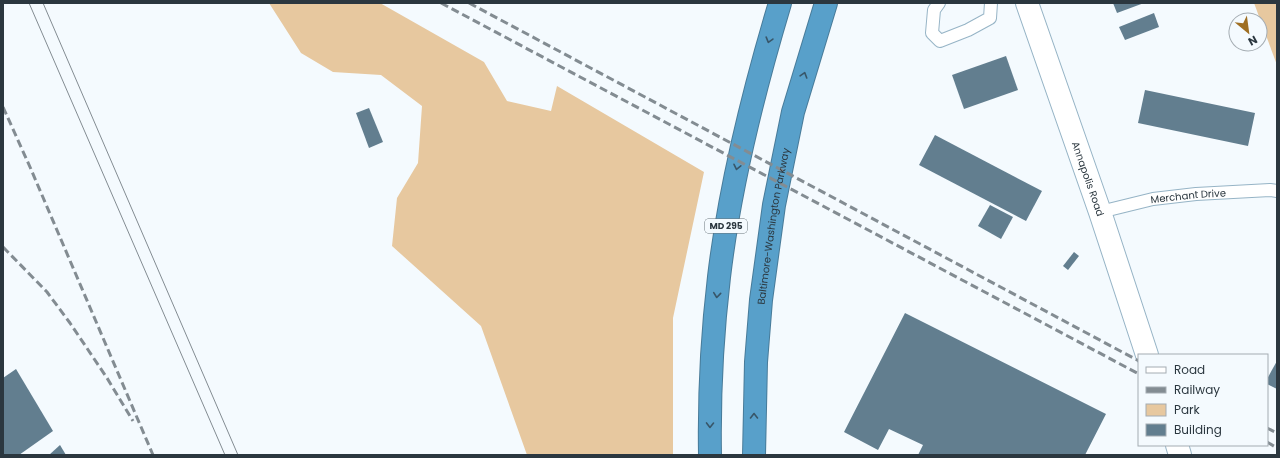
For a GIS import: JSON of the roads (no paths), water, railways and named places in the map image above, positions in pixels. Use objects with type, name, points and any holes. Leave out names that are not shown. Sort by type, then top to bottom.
[{"type":"highway","name":"MD 295","points":[[710,455],[711,374],[713,345],[719,277],[727,223],[747,123],[760,69],[780,3]]},
{"type":"highway","name":"Baltimore-Washington Parkway","points":[[754,455],[756,362],[761,300],[774,205],[793,112],[826,3]]},
{"type":"main road","name":"Annapolis Road","points":[[1027,3],[1100,212],[1147,354]]},
{"type":"lane","points":[[939,3],[934,10],[932,33],[940,41],[968,30],[990,18],[991,3]]},
{"type":"lane","name":"Merchant Drive","points":[[1100,212],[1167,197],[1196,194],[1270,190],[1277,191]]},
{"type":"tram line","points":[[29,3],[225,455]]},
{"type":"tram line","points":[[43,3],[238,455]]},
{"type":"railway","points":[[441,3],[1138,373]]},
{"type":"railway","points":[[469,3],[1138,360]]},
{"type":"railway","points":[[3,107],[153,455]]},
{"type":"railway","points":[[3,247],[47,292],[107,378],[133,421]]},
{"type":"railway","points":[[1268,428],[1277,433]]},
{"type":"railway","points":[[1268,443],[1277,448]]}]
